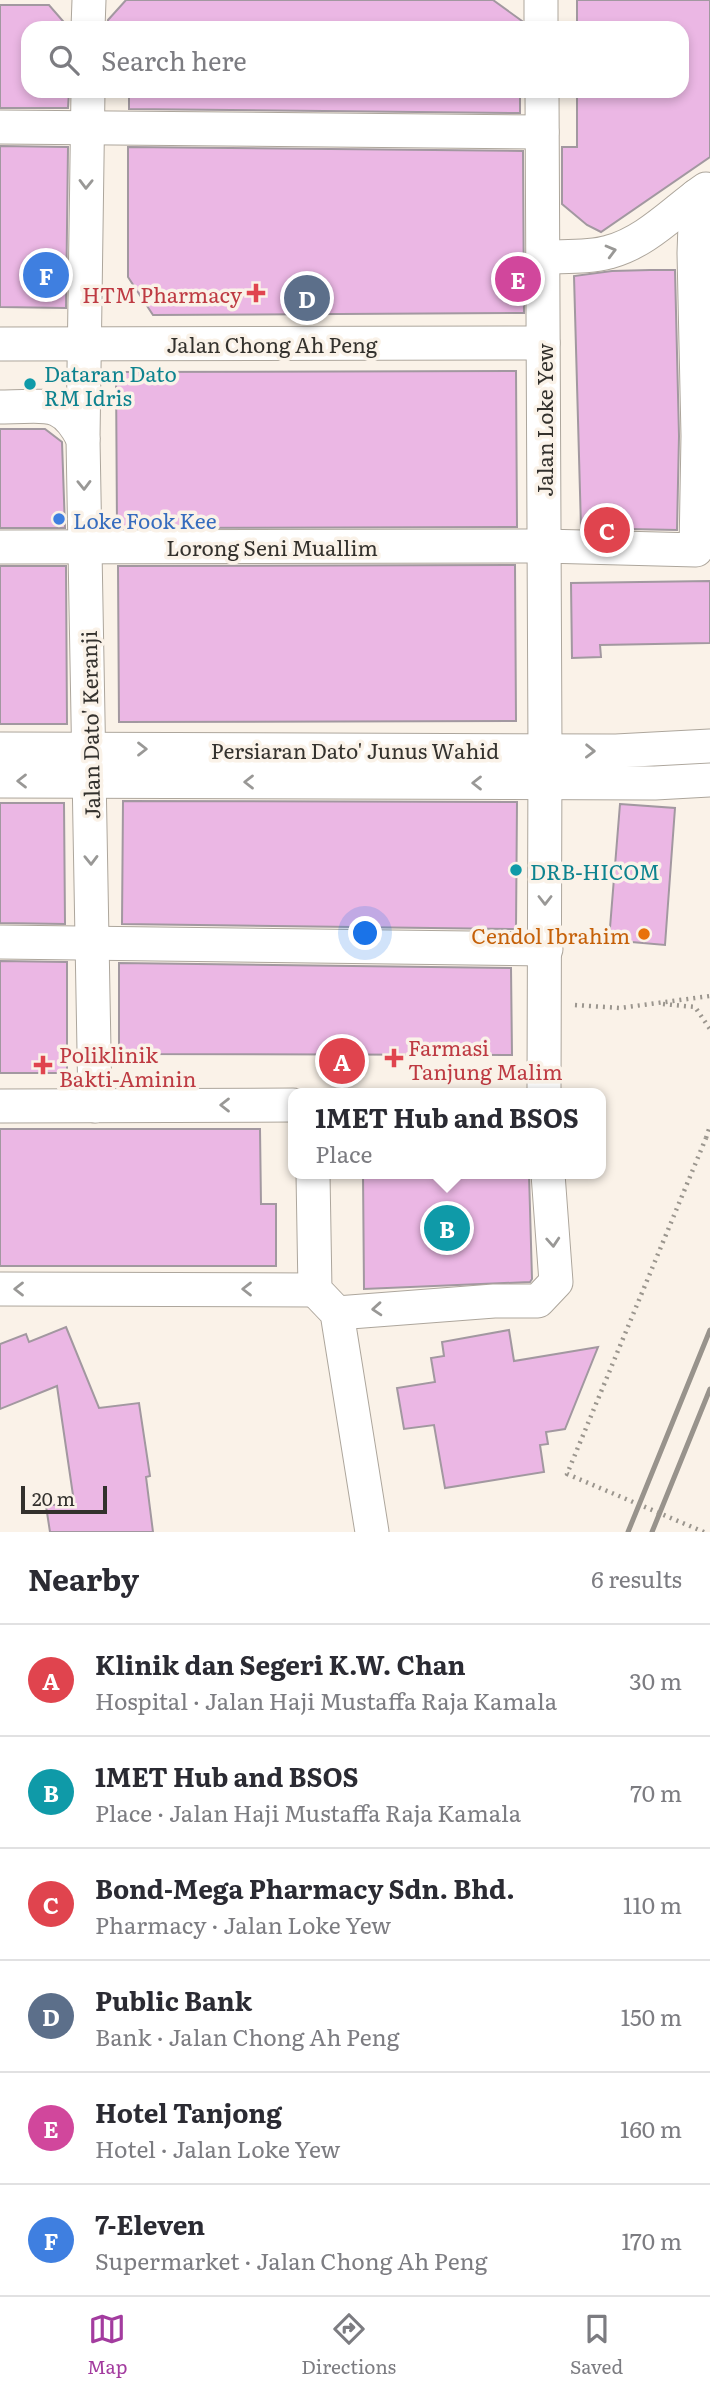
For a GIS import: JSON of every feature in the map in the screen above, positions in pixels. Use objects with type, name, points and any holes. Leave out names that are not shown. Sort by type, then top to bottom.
[{"type":"street","points":[[88,21],[89,0]]},
{"type":"street","points":[[541,0],[541,21]]},
{"type":"street","name":"Jalan Dato' Keranji","points":[[88,98],[83,439],[95,1106]]},
{"type":"street","name":"Jalan Loke Yew","points":[[542,98],[546,949],[544,1088]]},
{"type":"street","points":[[0,127],[542,132]]},
{"type":"street","points":[[543,257],[607,253],[621,248],[677,212],[703,191]]},
{"type":"street","points":[[703,191],[694,253],[704,436]]},
{"type":"street","name":"Jalan Chong Ah Peng","points":[[0,344],[543,343]]},
{"type":"street","points":[[0,407],[59,408],[74,420],[83,439]]},
{"type":"street","name":"Lorong Seni Muallim","points":[[0,547],[544,546],[696,550],[704,436]]},
{"type":"street","name":"Persiaran Dato' Junus Wahid","points":[[0,749],[616,751],[710,746]]},
{"type":"street","name":"Persiaran Dato' Junus Wahid","points":[[0,781],[655,783],[710,780]]},
{"type":"street","points":[[0,942],[546,949]]},
{"type":"street","points":[[0,1106],[288,1105]]},
{"type":"street","points":[[314,1179],[326,1301],[372,1532]]},
{"type":"street","points":[[0,1289],[326,1301],[538,1301],[556,1282],[548,1179]]},
{"type":"path","points":[[545,1003],[620,1008],[710,996]]},
{"type":"path","points":[[652,1003],[695,1007],[710,1029]]},
{"type":"path","points":[[704,1532],[567,1474],[710,1126]]},
{"type":"building","points":[[126,0],[493,0],[522,21],[108,21]]},
{"type":"building","points":[[577,0],[710,0],[710,157],[601,232],[587,225],[562,204],[562,147],[577,147],[577,98],[689,98],[689,21],[577,21]]},
{"type":"building","points":[[0,5],[49,5],[63,21],[21,21],[21,98],[69,98],[68,108],[0,108]]},
{"type":"building","points":[[129,98],[520,98],[520,113],[129,109]]},
{"type":"building","points":[[0,146],[68,147],[66,308],[0,307]]},
{"type":"building","points":[[128,147],[523,151],[524,313],[153,315],[128,277]]},
{"type":"building","points":[[675,270],[679,436],[677,530],[581,528],[574,276],[612,271]]},
{"type":"building","points":[[516,371],[517,527],[117,528],[116,372]]},
{"type":"building","points":[[0,429],[45,429],[62,442],[65,528],[0,528]]},
{"type":"building","points":[[515,565],[516,721],[119,722],[118,566]]},
{"type":"building","points":[[0,566],[66,566],[67,724],[0,724]]},
{"type":"building","points":[[710,581],[710,643],[600,645],[601,657],[572,658],[571,583]]},
{"type":"building","points":[[123,801],[517,802],[516,929],[122,924]]},
{"type":"building","points":[[0,803],[64,803],[65,924],[0,923]]},
{"type":"building","points":[[620,804],[675,808],[665,945],[609,940]]},
{"type":"building","points":[[0,961],[67,962],[67,1073],[0,1073]]},
{"type":"building","points":[[119,963],[511,968],[512,1055],[119,1054]]},
{"type":"building","points":[[0,1129],[260,1129],[261,1204],[276,1204],[276,1266],[0,1266]]},
{"type":"building","points":[[363,1179],[529,1179],[530,1282],[364,1289]]},
{"type":"building","points":[[66,1327],[99,1408],[139,1403],[150,1476],[146,1477],[153,1532],[50,1532],[46,1506],[74,1502],[57,1386],[0,1409],[0,1344],[26,1334],[29,1342]]},
{"type":"building","points":[[509,1330],[514,1361],[598,1347],[565,1429],[546,1432],[548,1444],[540,1445],[544,1472],[445,1488],[434,1425],[404,1429],[397,1388],[435,1382],[431,1358],[444,1356],[442,1342]]},
{"type":"railway","points":[[628,1532],[710,1330]]},
{"type":"railway","points":[[652,1532],[710,1389]]},
{"type":"place","name":"7-Eleven","points":[[46,275]]},
{"type":"place","name":"Hotel Tanjong","points":[[518,279]]},
{"type":"place","name":"HTM Pharmacy","points":[[256,293]]},
{"type":"place","name":"Public Bank","points":[[307,298]]},
{"type":"place","name":"Dataran Dato RM Idris","points":[[30,384]]},
{"type":"place","name":"Loke Fook Kee","points":[[59,519]]},
{"type":"place","name":"Bond-Mega Pharmacy Sdn. Bhd.","points":[[607,530]]},
{"type":"place","name":"DRB-HICOM","points":[[516,870]]},
{"type":"place","name":"Cendol Ibrahim","points":[[644,934]]},
{"type":"place","name":"Farmasi Tanjung Malim","points":[[394,1058]]},
{"type":"place","name":"Klinik dan Segeri K.W. Chan","points":[[342,1061]]},
{"type":"place","name":"Poliklinik Bakti-Aminin","points":[[43,1065]]},
{"type":"place","name":"1MET Hub and BSOS","points":[[447,1228]]}]
